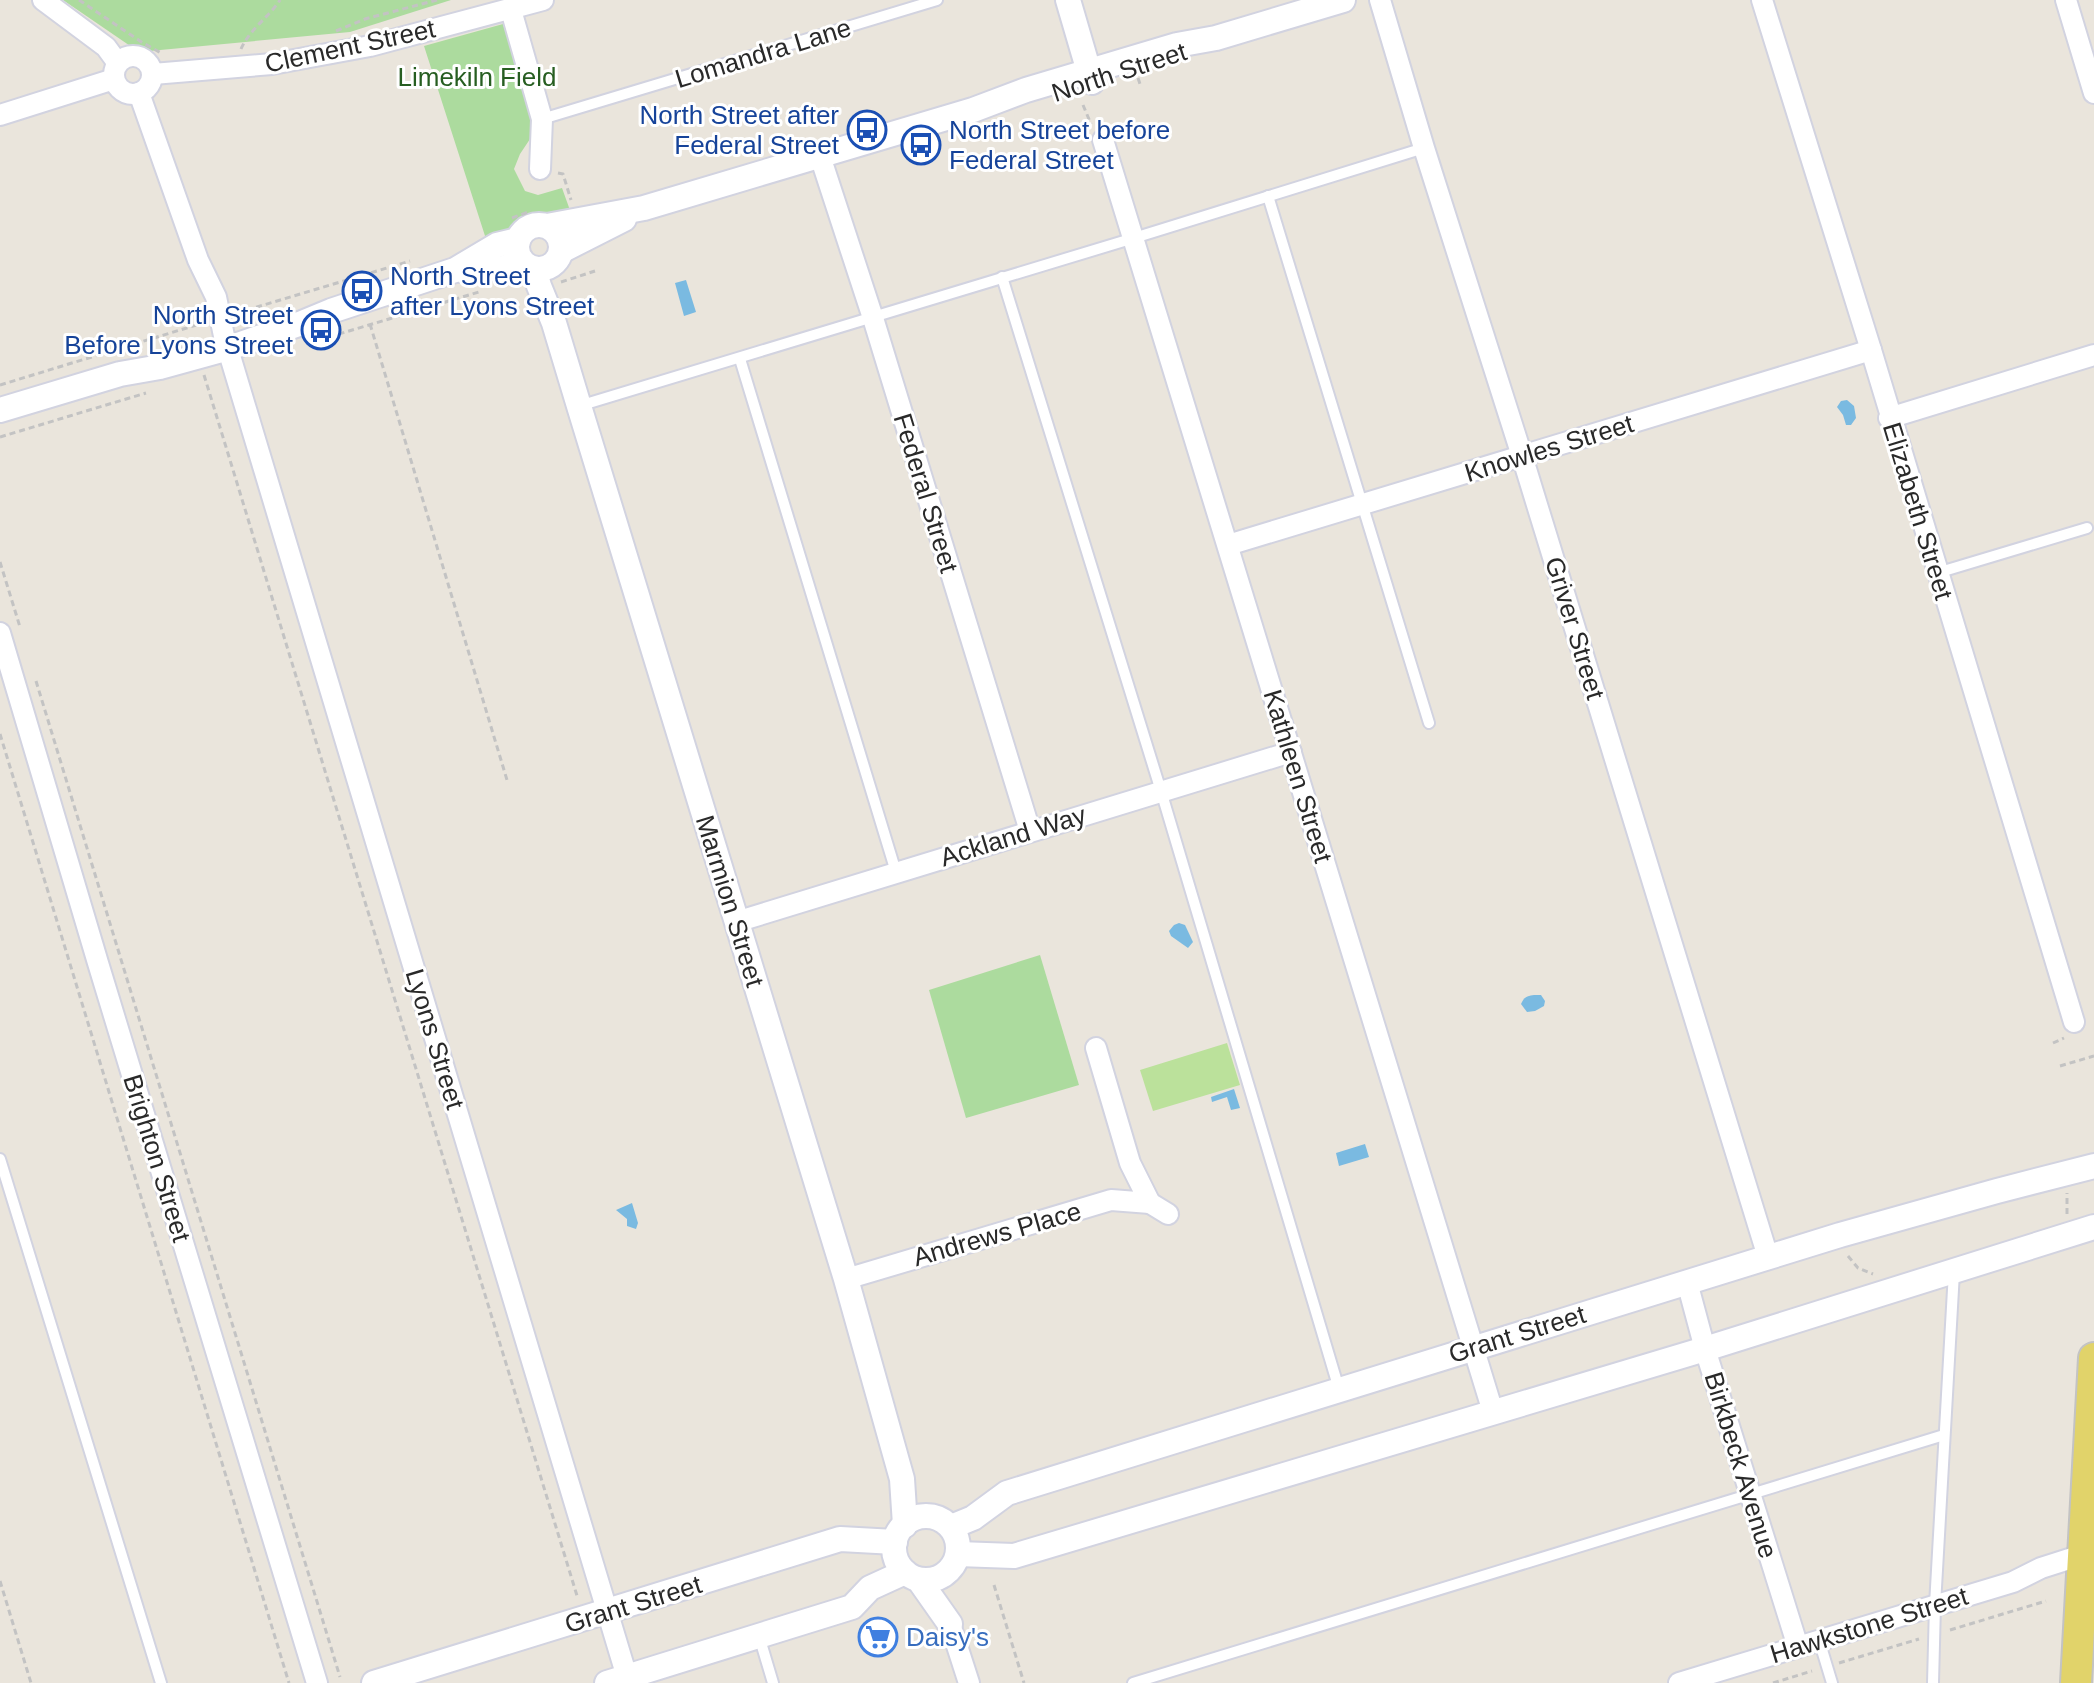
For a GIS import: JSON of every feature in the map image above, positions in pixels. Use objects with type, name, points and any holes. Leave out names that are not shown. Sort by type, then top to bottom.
[{"type":"main road","points":[[2076,1683],[2088,1560],[2094,1358]]},
{"type":"main road","points":[[2092,1683],[2094,1626]]},
{"type":"street","points":[[0,115],[116,70],[131,55],[146,60],[161,73],[148,89],[139,93],[134,95],[119,90],[116,70],[106,47],[43,0]]},
{"type":"street","name":"Clement Street","points":[[161,73],[272,64],[370,46],[543,0]]},
{"type":"street","points":[[1068,0],[1098,74]]},
{"type":"street","points":[[1084,0],[1098,74]]},
{"type":"street","name":"North Street","points":[[533,250],[526,229],[540,225],[540,218],[644,208],[973,110],[1026,102],[1177,45],[1216,38],[1343,0]]},
{"type":"street","name":"Griver Street","points":[[1380,0],[1768,1257]]},
{"type":"street","name":"Elizabeth Street","points":[[1762,0],[2074,1022]]},
{"type":"street","points":[[2066,0],[2094,93]]},
{"type":"street","points":[[511,10],[542,119],[540,169]]},
{"type":"street","name":"Lyons Street","points":[[139,93],[198,260],[216,297],[220,336],[244,400],[608,1612],[617,1680]]},
{"type":"street","name":"Kathleen Street","points":[[1103,140],[1493,1412]]},
{"type":"street","name":"Federal Street","points":[[820,156],[873,318],[1030,831]]},
{"type":"street","name":"North Street","points":[[0,410],[120,374],[159,356],[296,314],[331,311],[455,270],[504,268],[533,250],[584,241],[644,208]]},
{"type":"street","name":"Marmion Street","points":[[533,250],[846,1279],[902,1479],[900,1534]]},
{"type":"street","name":"Knowles Street","points":[[1228,545],[1871,350]]},
{"type":"street","points":[[1889,418],[2094,355]]},
{"type":"street","name":"Brighton Street","points":[[0,633],[317,1683]]},
{"type":"street","name":"Ackland Way","points":[[736,922],[1291,752]]},
{"type":"street","name":"Andrews Place","points":[[846,1279],[1111,1200],[1159,1208],[1130,1163],[1096,1048]]},
{"type":"street","name":"Grant Street","points":[[941,1522],[973,1518],[1007,1493],[1473,1348],[1840,1235],[2094,1166]]},
{"type":"street","points":[[617,1680],[852,1607],[870,1588],[912,1576],[928,1581],[952,1564],[1014,1556],[1705,1349],[2094,1227]]},
{"type":"street","name":"Birkbeck Avenue","points":[[1687,1282],[1798,1647]]},
{"type":"street","name":"Marmion Street","points":[[902,1479],[941,1522]]},
{"type":"street","points":[[950,1624],[912,1576],[898,1564],[894,1553],[900,1534],[922,1517],[941,1522],[956,1535],[959,1545],[952,1564],[950,1624],[969,1683]]},
{"type":"street","name":"Grant Street","points":[[374,1683],[840,1539],[900,1534]]},
{"type":"street","name":"Hawkstone Street","points":[[1679,1683],[2013,1582],[2042,1578],[2088,1560]]},
{"type":"lane","name":"Lomandra Lane","points":[[542,119],[937,0]]},
{"type":"lane","points":[[579,406],[1424,148]]},
{"type":"lane","points":[[1268,196],[1429,723]]},
{"type":"lane","points":[[1002,277],[1161,791],[1339,1390]]},
{"type":"lane","points":[[740,359],[896,872]]},
{"type":"lane","points":[[1937,573],[2087,528]]},
{"type":"lane","points":[[0,1159],[161,1683]]},
{"type":"lane","points":[[1933,1683],[1954,1272]]},
{"type":"lane","points":[[1133,1683],[1162,1679],[1944,1435]]},
{"type":"lane","points":[[759,1636],[773,1683]]},
{"type":"lane","points":[[1819,1640],[1832,1683]]},
{"type":"path","points":[[79,0],[143,43],[169,56],[161,73]]},
{"type":"path","points":[[240,56],[242,45],[280,0]]},
{"type":"path","points":[[328,33],[365,19],[437,0]]},
{"type":"path","points":[[540,169],[563,174],[573,205]]},
{"type":"path","points":[[533,250],[540,218]]},
{"type":"path","points":[[0,385],[220,336],[414,260]]},
{"type":"path","points":[[370,324],[507,780]]},
{"type":"path","points":[[204,375],[581,1610]]},
{"type":"path","points":[[0,562],[23,638]]},
{"type":"path","points":[[32,668],[340,1677]]},
{"type":"path","points":[[0,734],[289,1683]]},
{"type":"path","points":[[2060,1066],[2094,1056]]},
{"type":"path","points":[[2067,1226],[2068,1186]]},
{"type":"path","points":[[1840,1235],[1849,1259],[1858,1268],[1885,1281],[1888,1293]]},
{"type":"path","points":[[0,1581],[31,1683]]},
{"type":"path","points":[[994,1585],[1024,1683]]},
{"type":"path","points":[[1773,1683],[2046,1601]]},
{"type":"green space","points":[[63,0],[451,0],[350,32],[139,52]]},
{"type":"green space","name":"Limekiln Field","points":[[503,24],[536,130],[514,169],[525,191],[538,195],[562,188],[571,213],[486,239],[424,46]]},
{"type":"green space","points":[[1040,955],[1079,1085],[966,1118],[929,990]]},
{"type":"green space","points":[[1227,1043],[1240,1085],[1153,1111],[1140,1070]]},
{"type":"water","points":[[686,280],[696,312],[684,316],[675,283]]},
{"type":"water","points":[[1847,400],[1854,406],[1856,418],[1851,425],[1846,425],[1837,407],[1841,401]]},
{"type":"water","points":[[1179,923],[1185,925],[1193,942],[1188,948],[1169,931]]},
{"type":"water","points":[[1541,995],[1544,1006],[1527,1012],[1521,1004],[1526,997]]},
{"type":"water","points":[[1234,1089],[1240,1108],[1231,1110],[1227,1097],[1212,1102],[1211,1097]]},
{"type":"water","points":[[1365,1144],[1369,1157],[1339,1166],[1336,1153]]},
{"type":"water","points":[[632,1203],[638,1223],[636,1229],[627,1226],[627,1219],[616,1210]]},
{"type":"place","name":"North Street after Federal Street","points":[[867,130]]},
{"type":"place","name":"North Street before Federal Street","points":[[921,145]]},
{"type":"place","name":"North Street after Lyons Street","points":[[362,291]]},
{"type":"place","name":"North Street Before Lyons Street","points":[[321,330]]},
{"type":"place","name":"Daisy's","points":[[878,1637]]}]
